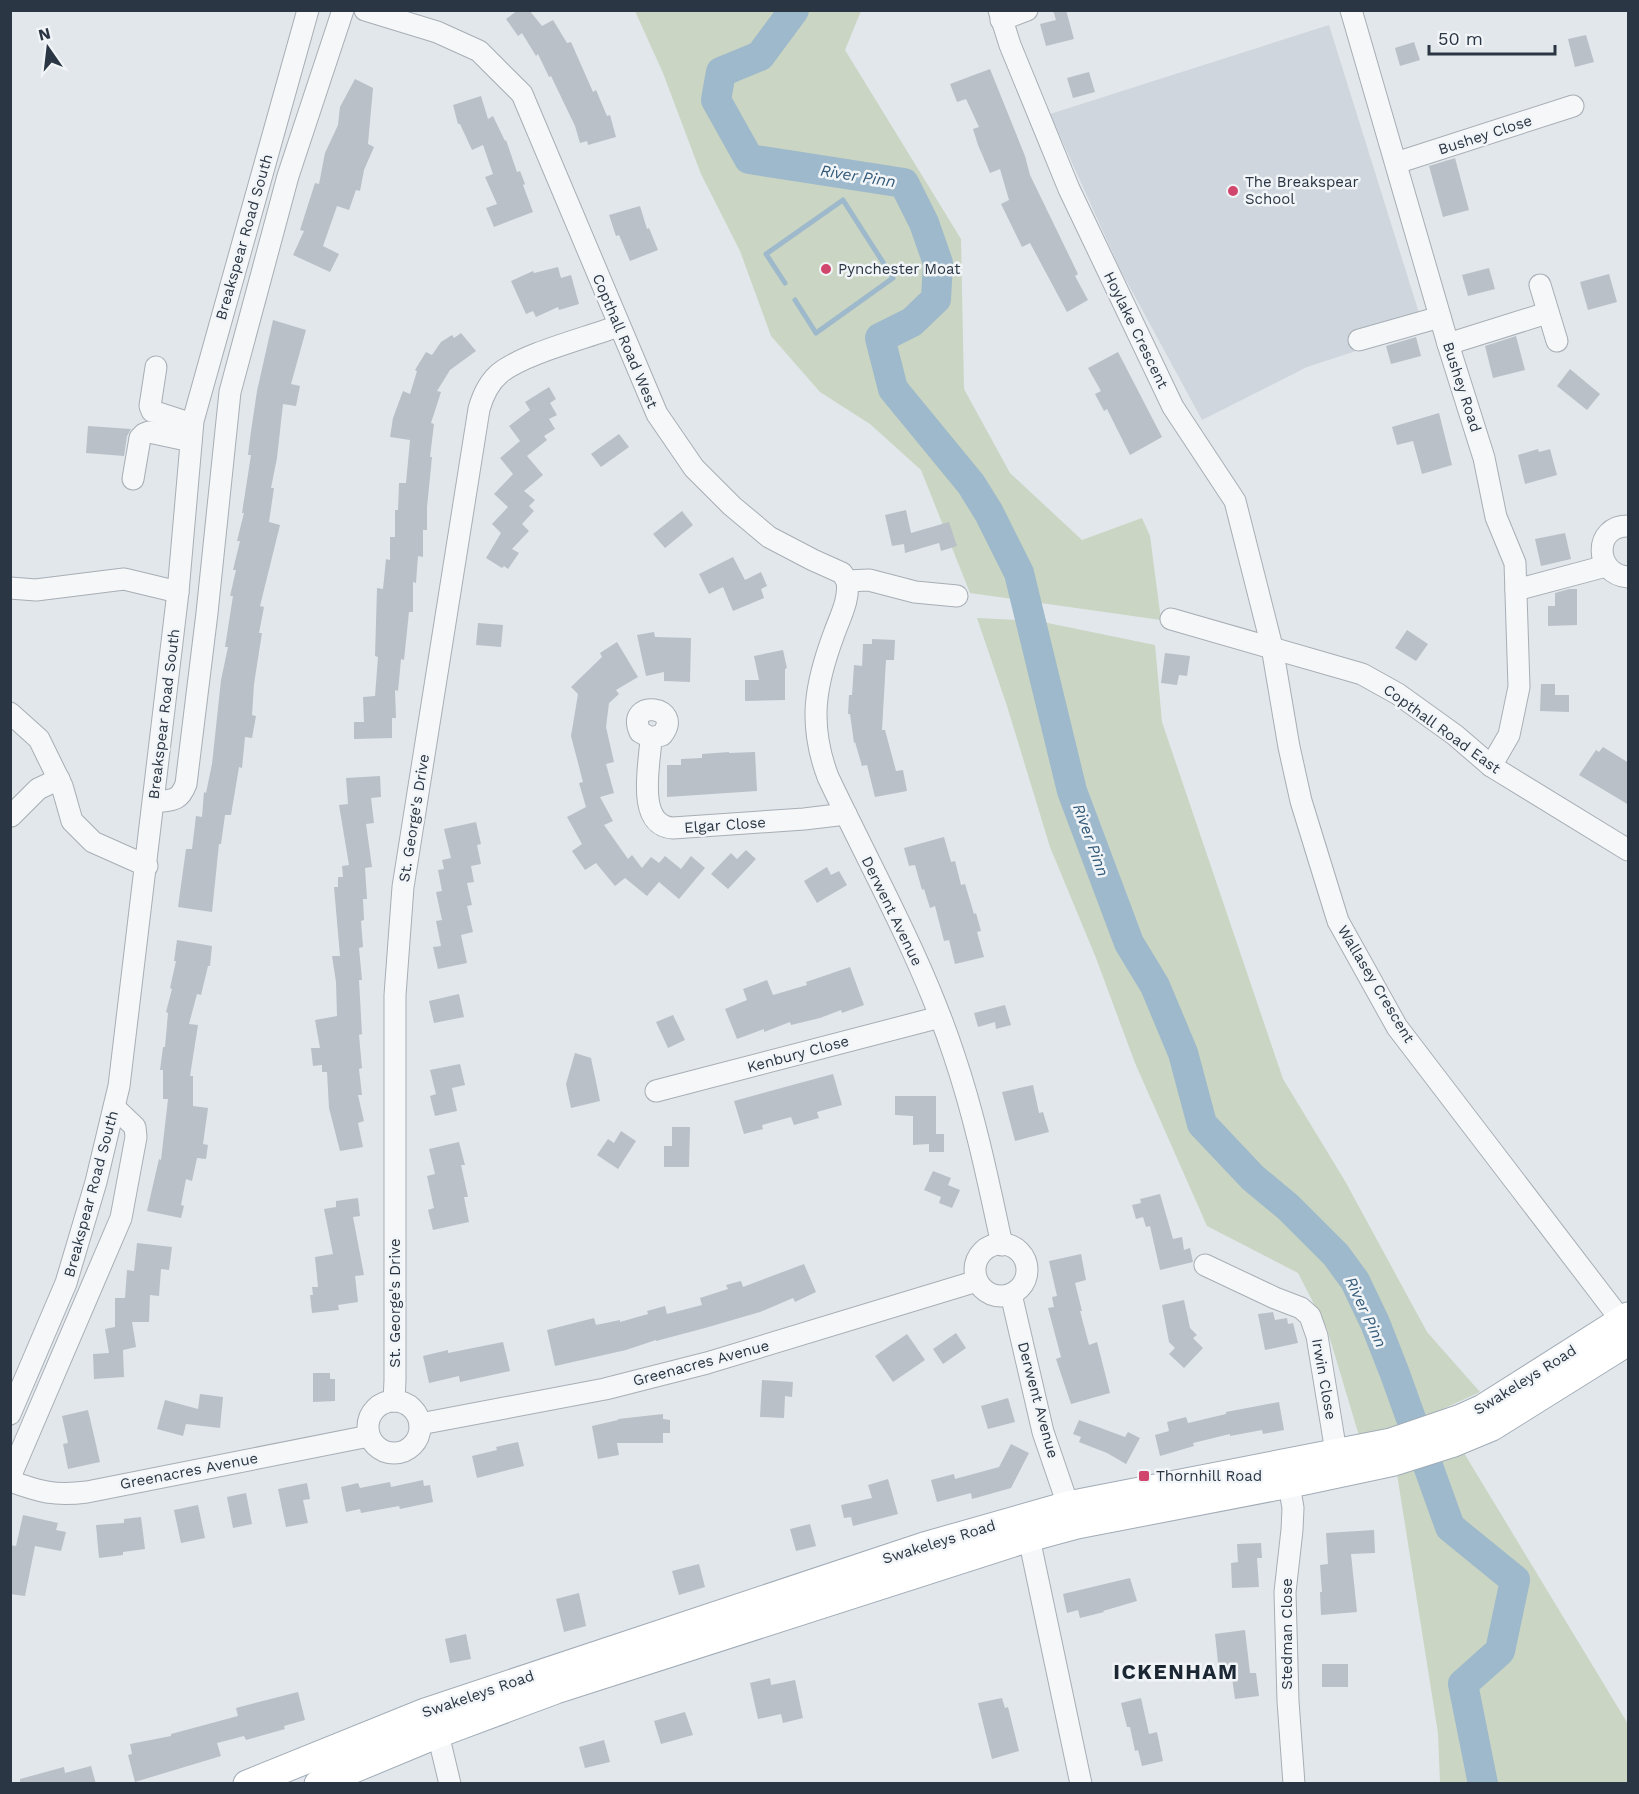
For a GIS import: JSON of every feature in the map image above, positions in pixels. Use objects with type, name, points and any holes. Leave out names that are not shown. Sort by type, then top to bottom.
[{"type":"main road","name":"Swakeleys Road","points":[[318,1784],[438,1734],[858,1580],[935,1543],[1068,1505],[1276,1479],[1336,1452],[1393,1452],[1483,1408],[1627,1327]]},
{"type":"main road","name":"Swakeleys Road","points":[[247,1784],[425,1712],[858,1580],[1077,1525],[1393,1452],[1451,1444],[1492,1427],[1627,1327]]},
{"type":"street","name":"Breakspear Road South","points":[[10,1414],[66,1283],[115,1108],[147,866],[178,592],[192,432],[202,387],[308,10]]},
{"type":"street","points":[[154,802],[174,800],[182,795],[186,784],[230,392],[288,176],[343,10]]},
{"type":"street","name":"Copthall Road West","points":[[364,10],[437,32],[479,51],[522,94],[657,414],[694,468],[732,506],[769,537],[842,573],[847,581]]},
{"type":"street","points":[[1000,15],[1027,10]]},
{"type":"street","name":"Bushey Road","points":[[1351,10],[1448,344],[1484,458],[1496,517],[1515,563],[1519,687],[1509,735],[1491,766]]},
{"type":"street","name":"Hoylake Crescent","points":[[1000,15],[1069,189],[1173,407],[1235,501],[1272,647]]},
{"type":"street","points":[[296,51],[327,59]]},
{"type":"street","name":"Bushey Close","points":[[1396,163],[1573,106]]},
{"type":"street","points":[[1540,285],[1557,341]]},
{"type":"street","points":[[1448,344],[1547,312]]},
{"type":"street","points":[[1359,340],[1440,317]]},
{"type":"street","name":"St. George's Drive","points":[[394,1401],[395,995],[403,887],[479,409],[491,382],[507,368],[618,326]]},
{"type":"street","points":[[156,367],[150,406],[152,411],[192,432]]},
{"type":"street","points":[[202,387],[230,392]]},
{"type":"street","points":[[133,479],[140,438],[144,434],[192,432]]},
{"type":"street","points":[[1629,526],[1622,525],[1607,536],[1602,553],[1606,566],[1612,572],[1621,577],[1629,577]]},
{"type":"street","points":[[1516,590],[1606,566]]},
{"type":"street","points":[[10,588],[36,590],[124,579],[178,592]]},
{"type":"street","points":[[847,581],[869,580],[915,592],[957,596]]},
{"type":"street","name":"Derwent Avenue","points":[[847,581],[847,598],[818,684],[815,717],[817,741],[823,763],[846,814],[913,951],[954,1054],[980,1140],[1002,1245]]},
{"type":"street","name":"Copthall Road East","points":[[1171,619],[1362,674],[1398,693],[1455,735],[1491,766],[1629,850]]},
{"type":"street","name":"Wallasey Crescent","points":[[1272,647],[1301,801],[1338,921],[1397,1027],[1627,1327]]},
{"type":"street","points":[[10,713],[39,739],[59,779],[72,821],[93,842],[147,866]]},
{"type":"street","name":"Elgar Close","points":[[651,738],[649,808],[654,819],[663,826],[673,828],[734,825],[846,814]]},
{"type":"street","points":[[11,816],[38,789],[59,779]]},
{"type":"street","name":"Kenbury Close","points":[[656,1091],[940,1017]]},
{"type":"street","points":[[10,1479],[121,1218],[136,1137],[135,1127],[115,1108]]},
{"type":"street","points":[[993,1246],[1011,1246],[1024,1258],[1027,1267],[1026,1276],[1023,1284],[1011,1294],[993,1295],[985,1291],[977,1281],[975,1273],[979,1256],[993,1246]]},
{"type":"street","name":"Irwin Close","points":[[1205,1265],[1301,1308],[1310,1316],[1317,1336],[1336,1452]]},
{"type":"street","name":"Greenacres Avenue","points":[[420,1424],[605,1389],[793,1338],[977,1281]]},
{"type":"street","name":"Derwent Avenue","points":[[1011,1294],[1043,1432],[1068,1505]]},
{"type":"street","points":[[394,1401],[408,1406],[418,1417],[420,1424],[417,1439],[399,1453],[378,1448],[369,1436],[368,1429],[370,1415],[380,1405],[394,1401]]},
{"type":"street","name":"Greenacres Avenue","points":[[10,1479],[42,1493],[65,1495],[369,1436]]},
{"type":"street","name":"Stedman Close","points":[[1276,1479],[1293,1508],[1285,1592],[1288,1701],[1294,1784]]},
{"type":"street","points":[[1029,1538],[1081,1784]]},
{"type":"street","points":[[438,1734],[450,1784]]},
{"type":"shaded area","name":"The Breakspear School","points":[[1329,25],[1424,329],[1307,367],[1202,420],[1120,269],[1050,114]]},
{"type":"green space","points":[[635,11],[861,11],[845,50],[961,239],[964,389],[1010,473],[1082,540],[1142,518],[1150,536],[1161,620],[970,593],[921,470],[870,424],[820,392],[771,336],[740,251],[701,174],[663,73]]},
{"type":"green space","points":[[977,618],[1038,621],[1155,645],[1162,722],[1283,1079],[1345,1181],[1427,1332],[1480,1392],[1423,1418],[1360,1439],[1327,1329],[1298,1273],[1207,1226],[1135,1063],[1096,958],[1050,847],[1007,706]]},
{"type":"green space","points":[[1464,1453],[1628,1724],[1628,1783],[1440,1783],[1438,1733],[1397,1474]]},
{"type":"building","points":[[518,10],[529,10],[542,26],[553,20],[567,43],[571,42],[593,92],[596,90],[607,116],[610,115],[616,137],[588,145],[587,141],[580,143],[575,126],[538,54],[536,56],[522,33],[518,36],[506,19]]},
{"type":"building","points":[[1053,10],[1066,10],[1074,39],[1046,46],[1040,24],[1056,20]]},
{"type":"building","points":[[1586,35],[1594,62],[1575,67],[1568,39]]},
{"type":"building","points":[[1414,42],[1420,60],[1400,66],[1395,48]]},
{"type":"building","points":[[990,69],[1025,156],[1030,175],[1078,274],[1075,276],[1088,300],[1067,312],[1030,243],[1022,247],[1001,204],[1009,200],[1000,169],[990,173],[973,129],[979,127],[966,99],[957,102],[950,84]]},
{"type":"building","points":[[1089,72],[1095,92],[1073,98],[1067,78]]},
{"type":"building","points":[[355,79],[373,88],[368,144],[374,147],[364,170],[360,191],[356,190],[349,210],[337,206],[323,246],[339,254],[330,272],[293,255],[304,231],[300,230],[315,183],[319,184],[325,153],[338,125],[340,107]]},
{"type":"building","points":[[481,96],[488,119],[493,116],[506,140],[517,172],[520,171],[533,212],[494,227],[486,208],[497,204],[485,177],[493,174],[483,145],[472,150],[458,124],[453,105]]},
{"type":"building","points":[[1455,158],[1469,210],[1443,217],[1429,166]]},
{"type":"building","points":[[640,206],[647,229],[649,228],[658,250],[630,261],[619,235],[616,236],[609,215]]},
{"type":"building","points":[[558,267],[561,278],[571,275],[579,304],[559,310],[558,307],[536,317],[533,311],[526,314],[511,281],[533,271],[534,273]]},
{"type":"building","points":[[1489,268],[1495,289],[1468,296],[1462,275]]},
{"type":"building","points":[[1609,274],[1617,302],[1588,310],[1580,282]]},
{"type":"building","points":[[273,320],[306,330],[291,384],[300,386],[296,406],[283,404],[271,488],[274,488],[269,522],[280,525],[260,606],[264,607],[259,633],[262,633],[252,715],[256,716],[252,738],[245,737],[242,768],[239,767],[231,815],[225,815],[221,844],[219,844],[212,912],[178,907],[186,849],[192,849],[196,816],[202,817],[204,792],[206,793],[212,764],[221,680],[228,647],[225,647],[233,596],[230,596],[236,570],[233,570],[240,541],[237,541],[244,513],[242,513],[251,455],[248,455],[251,431],[257,391]]},
{"type":"building","points":[[461,333],[476,351],[450,370],[437,391],[441,392],[431,423],[434,424],[430,457],[432,457],[427,530],[423,530],[423,557],[418,556],[416,583],[413,582],[413,612],[409,612],[404,660],[401,659],[398,691],[395,690],[396,718],[392,718],[392,738],[354,739],[354,722],[364,722],[363,697],[375,696],[378,657],[375,656],[377,588],[383,589],[386,559],[390,560],[390,537],[395,537],[395,510],[398,510],[399,483],[406,483],[410,440],[390,437],[393,418],[403,391],[410,394],[417,371],[415,370],[426,352],[432,355],[441,342],[452,335],[454,338]]},
{"type":"building","points":[[1516,336],[1525,370],[1493,378],[1485,346]]},
{"type":"building","points":[[1416,337],[1421,356],[1391,364],[1386,346]]},
{"type":"building","points":[[1118,352],[1162,437],[1130,455],[1107,409],[1104,411],[1095,394],[1101,391],[1088,368]]},
{"type":"building","points":[[1570,369],[1600,394],[1587,410],[1557,386]]},
{"type":"building","points":[[549,387],[556,399],[550,403],[557,415],[549,419],[555,429],[544,436],[547,440],[527,456],[543,475],[524,491],[535,500],[529,506],[534,511],[522,524],[529,531],[512,549],[519,553],[508,569],[504,566],[502,568],[486,558],[501,533],[492,524],[508,507],[494,494],[513,474],[500,458],[520,441],[509,426],[530,410],[525,402]]},
{"type":"building","points":[[1439,413],[1452,465],[1422,474],[1413,441],[1397,445],[1392,427]]},
{"type":"building","points":[[88,426],[131,429],[127,436],[124,456],[86,453]]},
{"type":"building","points":[[619,434],[629,447],[601,467],[591,454]]},
{"type":"building","points":[[1538,449],[1539,452],[1550,449],[1557,475],[1525,484],[1518,455]]},
{"type":"building","points":[[906,510],[911,533],[949,522],[957,546],[941,551],[939,543],[905,553],[904,544],[892,546],[885,515]]},
{"type":"building","points":[[682,511],[693,525],[665,548],[653,534]]},
{"type":"building","points":[[1565,533],[1571,559],[1541,566],[1535,539]]},
{"type":"building","points":[[733,557],[745,580],[761,572],[767,586],[761,589],[764,598],[733,611],[723,587],[709,594],[699,574]]},
{"type":"building","points":[[1577,589],[1577,625],[1548,626],[1548,606],[1555,606],[1555,593]]},
{"type":"building","points":[[478,623],[503,625],[501,647],[476,645]]},
{"type":"building","points":[[1407,630],[1428,644],[1416,661],[1395,648]]},
{"type":"building","points":[[654,632],[655,637],[691,638],[690,682],[664,681],[664,672],[646,676],[637,635]]},
{"type":"building","points":[[872,639],[895,640],[894,660],[886,660],[882,730],[885,730],[896,771],[903,770],[907,791],[875,797],[867,765],[862,766],[854,743],[850,714],[848,714],[854,665],[862,666],[863,644],[872,644]]},
{"type":"building","points":[[617,642],[638,677],[616,690],[619,694],[609,703],[606,727],[614,762],[606,764],[614,793],[600,797],[613,821],[604,825],[628,859],[632,855],[642,868],[651,857],[659,863],[665,856],[681,869],[691,856],[705,868],[679,899],[659,882],[647,896],[625,878],[615,886],[596,863],[585,870],[572,851],[582,844],[567,817],[586,807],[579,783],[583,782],[571,736],[578,694],[571,687],[602,657],[600,653]]},
{"type":"building","points":[[783,650],[787,668],[785,669],[785,700],[745,701],[745,680],[759,680],[754,656]]},
{"type":"building","points":[[1165,653],[1190,656],[1187,676],[1179,675],[1177,685],[1161,683]]},
{"type":"building","points":[[1541,684],[1555,684],[1555,695],[1569,695],[1569,712],[1540,711]]},
{"type":"building","points":[[1603,747],[1629,763],[1629,805],[1579,775],[1596,750],[1599,752]]},
{"type":"building","points":[[755,752],[757,791],[667,797],[667,765],[681,765],[681,759],[702,758],[702,754]]},
{"type":"building","points":[[380,776],[381,797],[371,798],[374,823],[366,824],[372,867],[365,868],[367,899],[363,899],[364,920],[361,921],[363,947],[359,948],[362,980],[359,980],[362,1034],[359,1035],[362,1068],[359,1069],[362,1095],[358,1095],[364,1121],[358,1123],[363,1147],[340,1151],[329,1108],[327,1072],[322,1072],[322,1065],[313,1066],[311,1048],[320,1048],[315,1020],[337,1016],[336,982],[332,956],[340,956],[334,887],[338,887],[338,877],[343,877],[342,866],[349,865],[339,805],[348,804],[346,778]]},
{"type":"building","points":[[476,822],[481,844],[477,845],[481,864],[471,866],[474,882],[467,883],[472,905],[467,906],[473,932],[461,935],[467,963],[438,969],[433,947],[441,946],[436,921],[442,920],[436,892],[442,891],[438,870],[444,869],[442,860],[451,858],[444,829]]},
{"type":"building","points":[[944,837],[951,862],[955,861],[961,885],[965,884],[974,914],[976,913],[981,931],[977,932],[984,957],[955,964],[949,940],[944,941],[935,906],[930,908],[915,865],[909,866],[904,848]]},
{"type":"building","points":[[746,850],[756,859],[728,889],[711,874],[731,853],[737,859]]},
{"type":"building","points":[[827,867],[831,875],[839,871],[847,885],[817,903],[804,881]]},
{"type":"building","points":[[177,940],[212,946],[210,966],[208,966],[201,995],[197,994],[189,1024],[198,1025],[190,1076],[193,1076],[193,1106],[208,1108],[203,1144],[208,1145],[206,1159],[197,1158],[192,1181],[186,1179],[181,1218],[147,1211],[159,1159],[161,1160],[168,1099],[163,1099],[163,1070],[160,1070],[163,1047],[165,1047],[168,1013],[166,1012],[172,989],[170,988],[176,961],[174,961]]},
{"type":"building","points":[[850,967],[864,1005],[842,1013],[841,1010],[791,1025],[790,1022],[737,1039],[725,1009],[747,1000],[743,989],[767,980],[773,995],[807,985],[806,982]]},
{"type":"building","points":[[459,994],[464,1017],[434,1023],[429,1001]]},
{"type":"building","points":[[1005,1005],[1011,1025],[996,1029],[995,1022],[978,1027],[974,1013]]},
{"type":"building","points":[[673,1015],[685,1040],[668,1048],[656,1022]]},
{"type":"building","points":[[575,1053],[591,1058],[600,1101],[571,1108],[566,1084]]},
{"type":"building","points":[[460,1064],[465,1085],[452,1088],[457,1111],[435,1116],[430,1096],[436,1094],[430,1070]]},
{"type":"building","points":[[833,1074],[842,1105],[817,1112],[819,1118],[794,1125],[791,1117],[762,1125],[763,1129],[744,1134],[734,1101]]},
{"type":"building","points":[[1033,1085],[1039,1113],[1043,1112],[1049,1132],[1015,1141],[1002,1092]]},
{"type":"building","points":[[895,1096],[936,1096],[936,1134],[944,1134],[944,1152],[929,1152],[929,1144],[913,1145],[913,1116],[895,1115]]},
{"type":"building","points":[[672,1127],[690,1127],[689,1167],[664,1167],[664,1146],[672,1146]]},
{"type":"building","points":[[621,1131],[636,1141],[618,1169],[597,1155],[608,1139],[614,1143]]},
{"type":"building","points":[[459,1142],[465,1165],[461,1165],[468,1197],[464,1197],[469,1222],[433,1230],[428,1210],[434,1208],[427,1176],[435,1174],[429,1149]]},
{"type":"building","points":[[933,1171],[951,1178],[948,1185],[960,1190],[952,1208],[939,1203],[941,1197],[924,1190]]},
{"type":"building","points":[[1160,1194],[1173,1239],[1182,1237],[1184,1250],[1190,1248],[1193,1262],[1160,1270],[1150,1226],[1146,1227],[1143,1217],[1136,1219],[1132,1205],[1141,1203],[1140,1199]]},
{"type":"building","points":[[358,1198],[360,1216],[353,1217],[364,1275],[355,1276],[358,1302],[338,1305],[339,1310],[312,1313],[310,1295],[313,1295],[312,1287],[318,1287],[315,1257],[333,1254],[324,1209],[336,1207],[336,1201]]},
{"type":"building","points":[[137,1243],[172,1247],[169,1270],[161,1269],[159,1296],[150,1295],[149,1322],[132,1322],[136,1347],[123,1350],[124,1377],[94,1379],[93,1354],[109,1353],[105,1329],[115,1327],[115,1298],[125,1298],[127,1270],[134,1271]]},
{"type":"building","points":[[1081,1254],[1086,1280],[1075,1283],[1082,1311],[1080,1311],[1089,1345],[1097,1342],[1110,1393],[1071,1404],[1056,1359],[1061,1357],[1048,1308],[1054,1307],[1052,1297],[1057,1296],[1049,1261]]},
{"type":"building","points":[[804,1264],[816,1292],[795,1302],[793,1298],[760,1312],[705,1328],[626,1350],[555,1366],[547,1330],[594,1318],[596,1325],[620,1320],[620,1322],[648,1314],[647,1311],[665,1306],[667,1314],[702,1305],[700,1298],[728,1289],[726,1285],[741,1281],[743,1287]]},
{"type":"building","points":[[1184,1300],[1190,1328],[1197,1335],[1193,1338],[1203,1348],[1184,1368],[1169,1354],[1175,1348],[1169,1342],[1162,1305]]},
{"type":"building","points":[[1273,1312],[1275,1320],[1287,1318],[1288,1324],[1293,1323],[1298,1343],[1265,1350],[1258,1314]]},
{"type":"building","points":[[956,1333],[966,1348],[943,1364],[933,1349]]},
{"type":"building","points":[[907,1334],[925,1360],[893,1382],[875,1356]]},
{"type":"building","points":[[503,1342],[510,1371],[460,1382],[459,1376],[429,1383],[423,1356]]},
{"type":"building","points":[[313,1373],[330,1373],[330,1379],[335,1379],[335,1401],[313,1402]]},
{"type":"building","points":[[762,1380],[793,1382],[792,1397],[785,1396],[784,1418],[760,1417]]},
{"type":"building","points":[[200,1394],[223,1397],[220,1428],[186,1424],[183,1436],[157,1429],[165,1400],[198,1409]]},
{"type":"building","points":[[1008,1398],[1015,1422],[988,1429],[981,1406]]},
{"type":"building","points":[[1279,1402],[1284,1430],[1263,1434],[1262,1430],[1230,1436],[1230,1434],[1193,1443],[1194,1446],[1160,1456],[1155,1435],[1169,1431],[1167,1422],[1186,1417],[1188,1423],[1226,1414],[1226,1412]]},
{"type":"building","points":[[88,1410],[100,1462],[68,1469],[63,1444],[68,1443],[62,1416]]},
{"type":"building","points":[[663,1414],[663,1419],[670,1420],[670,1433],[663,1433],[663,1443],[617,1443],[619,1455],[598,1459],[592,1426],[618,1419]]},
{"type":"building","points":[[1079,1420],[1125,1437],[1128,1432],[1140,1438],[1126,1464],[1107,1453],[1079,1442],[1081,1437],[1073,1434]]},
{"type":"building","points":[[518,1442],[524,1466],[477,1478],[472,1456]]},
{"type":"building","points":[[1011,1444],[1029,1453],[1011,1488],[972,1499],[971,1493],[937,1502],[931,1480],[954,1474],[955,1479],[999,1467]]},
{"type":"building","points":[[888,1479],[898,1514],[853,1526],[851,1517],[844,1518],[841,1505],[872,1498],[868,1485]]},
{"type":"building","points":[[423,1480],[424,1486],[430,1485],[433,1502],[400,1509],[399,1506],[361,1513],[360,1509],[346,1512],[341,1487],[358,1483],[360,1488],[390,1482],[391,1487]]},
{"type":"building","points":[[307,1483],[310,1499],[303,1500],[308,1523],[286,1527],[278,1489]]},
{"type":"building","points":[[246,1493],[252,1524],[233,1528],[227,1497]]},
{"type":"building","points":[[198,1505],[205,1538],[181,1543],[174,1510]]},
{"type":"building","points":[[23,1515],[58,1523],[56,1530],[66,1532],[61,1551],[35,1546],[25,1596],[10,1594],[10,1545],[16,1546]]},
{"type":"building","points":[[141,1517],[145,1549],[99,1558],[96,1525],[124,1523],[124,1519]]},
{"type":"building","points":[[810,1524],[816,1546],[796,1551],[790,1529]]},
{"type":"building","points":[[1374,1530],[1375,1553],[1351,1554],[1357,1612],[1321,1615],[1320,1565],[1328,1564],[1326,1533]]},
{"type":"building","points":[[1261,1543],[1262,1558],[1257,1558],[1259,1587],[1232,1588],[1231,1563],[1238,1562],[1237,1544]]},
{"type":"building","points":[[699,1564],[705,1587],[679,1595],[672,1571]]},
{"type":"building","points":[[1130,1578],[1137,1601],[1080,1618],[1078,1610],[1067,1613],[1063,1594]]},
{"type":"building","points":[[579,1593],[586,1626],[564,1632],[556,1599]]},
{"type":"building","points":[[1245,1630],[1250,1673],[1256,1673],[1259,1696],[1235,1699],[1231,1671],[1219,1672],[1215,1634]]},
{"type":"building","points":[[466,1634],[471,1659],[450,1663],[445,1639]]},
{"type":"building","points":[[1322,1664],[1348,1664],[1348,1687],[1322,1687]]},
{"type":"building","points":[[770,1678],[771,1685],[795,1680],[803,1718],[783,1723],[781,1714],[758,1719],[750,1683]]},
{"type":"building","points":[[298,1692],[305,1720],[284,1726],[285,1729],[246,1740],[244,1736],[217,1743],[221,1756],[135,1782],[128,1755],[132,1754],[130,1744],[171,1736],[171,1734],[238,1716],[236,1708]]},
{"type":"building","points":[[1002,1698],[1005,1708],[1008,1707],[1019,1751],[992,1759],[978,1703]]},
{"type":"building","points":[[1141,1698],[1149,1734],[1157,1732],[1163,1761],[1142,1766],[1138,1750],[1135,1751],[1130,1727],[1127,1727],[1121,1703]]},
{"type":"building","points":[[685,1712],[693,1735],[661,1744],[654,1721]]},
{"type":"building","points":[[604,1740],[610,1762],[585,1768],[579,1747]]},
{"type":"building","points":[[91,1766],[96,1784],[20,1784],[20,1779],[64,1767],[65,1773]]},
{"type":"waterway","name":"River Pinn","points":[[794,10],[760,56],[721,72],[716,100],[749,159],[904,183],[924,223],[938,263],[936,299],[912,322],[880,338],[893,389],[971,484],[989,513],[1019,573],[1072,791],[1129,943],[1155,986],[1183,1053],[1202,1124],[1253,1178],[1288,1207],[1336,1255],[1355,1281],[1395,1374],[1450,1527],[1515,1580],[1500,1651],[1463,1684],[1483,1784]]},
{"type":"waterway","points":[[785,283],[766,254],[843,200],[893,278],[816,333],[795,300]]},
{"type":"place","name":"The Breakspear School","points":[[1233,191]]},
{"type":"place","name":"Pynchester Moat","points":[[826,269]]},
{"type":"place","name":"Thornhill Road","points":[[1144,1476]]},
{"type":"district","name":"ICKENHAM","points":[[1176,1671]]}]
